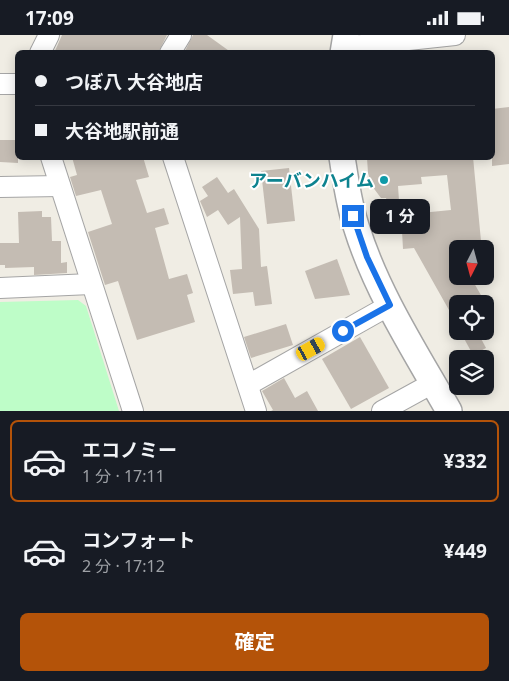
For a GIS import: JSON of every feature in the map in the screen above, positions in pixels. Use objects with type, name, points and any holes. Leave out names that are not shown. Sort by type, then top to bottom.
[{"type":"street","points":[[42,50],[49,35]]},
{"type":"street","points":[[172,50],[181,35]]},
{"type":"street","points":[[344,45],[455,35]]},
{"type":"street","points":[[0,84],[15,84]]},
{"type":"street","points":[[51,160],[133,411]]},
{"type":"street","points":[[174,160],[256,411]]},
{"type":"street","points":[[343,160],[350,203],[367,257],[390,305],[449,411]]},
{"type":"street","points":[[0,187],[60,186]]},
{"type":"street","points":[[0,288],[91,284]]},
{"type":"street","points":[[248,385],[390,305]]},
{"type":"street","points":[[382,411],[433,383]]},
{"type":"green space","points":[[78,300],[86,306],[119,411],[0,411],[0,302]]},
{"type":"building","points":[[62,35],[167,35],[160,50],[55,50]]},
{"type":"building","points":[[193,35],[207,35],[228,50],[186,50]]},
{"type":"building","points":[[509,107],[509,164],[492,166],[492,160],[495,160],[495,109]]},
{"type":"building","points":[[0,140],[15,140],[15,160],[18,160],[18,163],[0,162]]},
{"type":"building","points":[[73,160],[144,160],[149,177],[136,180],[147,213],[164,208],[169,224],[155,228],[169,279],[187,274],[193,293],[187,295],[195,322],[137,340],[118,281],[105,285],[88,232],[112,224],[101,190],[76,196],[70,177],[77,175]]},
{"type":"building","points":[[367,160],[473,160],[481,240],[449,240],[449,285],[475,285],[481,295],[449,295],[449,310],[414,248],[403,249],[402,231],[396,230],[389,216],[392,216],[386,198],[381,198],[372,186],[368,173]],"holes":[[[447,175],[451,210],[400,215],[398,186],[422,184],[421,177]]]},
{"type":"building","points":[[289,168],[295,221],[267,224],[261,171]]},
{"type":"building","points":[[217,177],[228,193],[234,189],[259,229],[261,267],[267,266],[272,304],[255,306],[253,292],[233,294],[230,270],[242,269],[240,217],[228,225],[218,210],[207,217],[200,201],[208,196],[202,187]]},
{"type":"building","points":[[42,211],[42,217],[51,217],[52,241],[61,241],[61,263],[67,262],[67,273],[34,275],[34,267],[5,268],[5,265],[0,265],[0,243],[19,243],[18,212]]},
{"type":"building","points":[[337,259],[350,295],[315,299],[305,271]]},
{"type":"building","points":[[286,324],[293,345],[251,358],[244,337]]},
{"type":"building","points":[[360,337],[389,388],[351,409],[322,359]]},
{"type":"building","points":[[465,340],[482,340],[486,348],[482,350],[470,350]]},
{"type":"building","points":[[284,378],[295,398],[307,391],[318,411],[271,411],[273,410],[262,391]]},
{"type":"place","name":"アーバンハイム","points":[[384,180]]},
{"type":"route","points":[[343,331],[390,305],[367,257],[353,216]]}]
